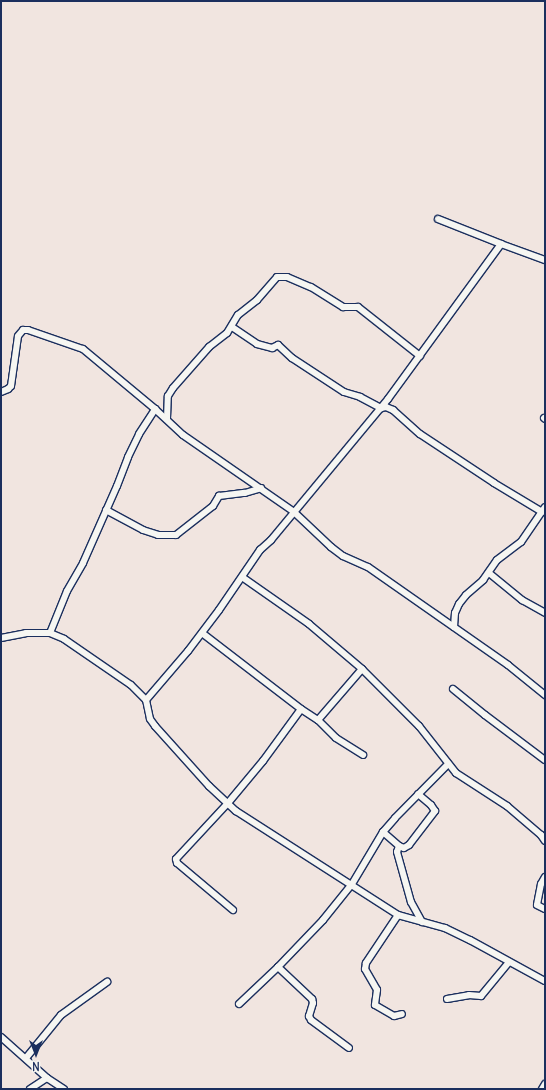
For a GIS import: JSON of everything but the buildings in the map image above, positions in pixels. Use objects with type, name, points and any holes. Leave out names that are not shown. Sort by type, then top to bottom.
[{"type":"street","points":[[438,219],[545,260]]},
{"type":"street","points":[[146,700],[202,633],[260,550],[294,512],[381,408],[501,244]]},
{"type":"street","points":[[167,420],[168,396],[173,388],[209,348],[232,327],[238,315],[257,300],[277,277],[282,276],[311,287],[339,305],[358,307],[420,356]]},
{"type":"street","points":[[232,327],[257,344],[272,348],[278,345],[292,358],[336,387],[381,408],[386,407],[393,410],[420,434],[494,483],[543,510],[522,542],[497,560],[489,573],[459,604],[455,613],[454,627]]},
{"type":"street","points":[[1,392],[11,386],[18,336],[23,330],[28,330],[88,352],[183,435],[294,512],[331,547],[343,556],[368,566],[508,665],[545,696]]},
{"type":"street","points":[[50,633],[67,591],[83,563],[139,434],[155,409]]},
{"type":"street","points":[[106,510],[143,530],[158,535],[176,535],[213,506],[219,496],[245,493],[261,488]]},
{"type":"street","points":[[489,573],[522,600],[545,613]]},
{"type":"street","points":[[242,577],[309,624],[362,670],[419,726],[448,764],[465,780],[507,806],[542,835],[545,841]]},
{"type":"street","points":[[1,638],[26,633],[50,633],[64,639],[131,685],[146,700],[150,718],[155,726],[209,786],[259,827],[352,884],[398,915],[445,928],[545,981]]},
{"type":"street","points":[[202,633],[301,709],[318,720],[336,738],[364,755]]},
{"type":"street","points":[[318,720],[362,670]]},
{"type":"street","points":[[454,689],[485,715],[545,760]]},
{"type":"street","points":[[233,910],[177,863],[176,859],[228,803],[263,761],[301,709]]},
{"type":"street","points":[[239,1004],[278,967],[323,920],[352,884],[384,832],[418,794],[448,764]]},
{"type":"street","points":[[384,832],[399,846],[404,848],[409,845],[435,811],[431,805],[418,794]]},
{"type":"street","points":[[542,835],[545,829]]},
{"type":"street","points":[[399,846],[397,852],[411,902],[422,922]]},
{"type":"street","points":[[545,877],[540,884],[537,905],[545,909]]},
{"type":"street","points":[[398,915],[366,963],[365,969],[377,990],[375,1005],[394,1016],[402,1014]]},
{"type":"street","points":[[446,999],[469,995],[481,996],[510,962]]},
{"type":"street","points":[[278,967],[312,999],[313,1003],[309,1016],[310,1020],[349,1048]]},
{"type":"street","points":[[26,1058],[61,1015],[107,982]]},
{"type":"street","points":[[1,1037],[47,1078],[64,1089]]},
{"type":"street","points":[[30,1089],[47,1078]]},
{"type":"street","points":[[542,1089],[545,1084]]}]
